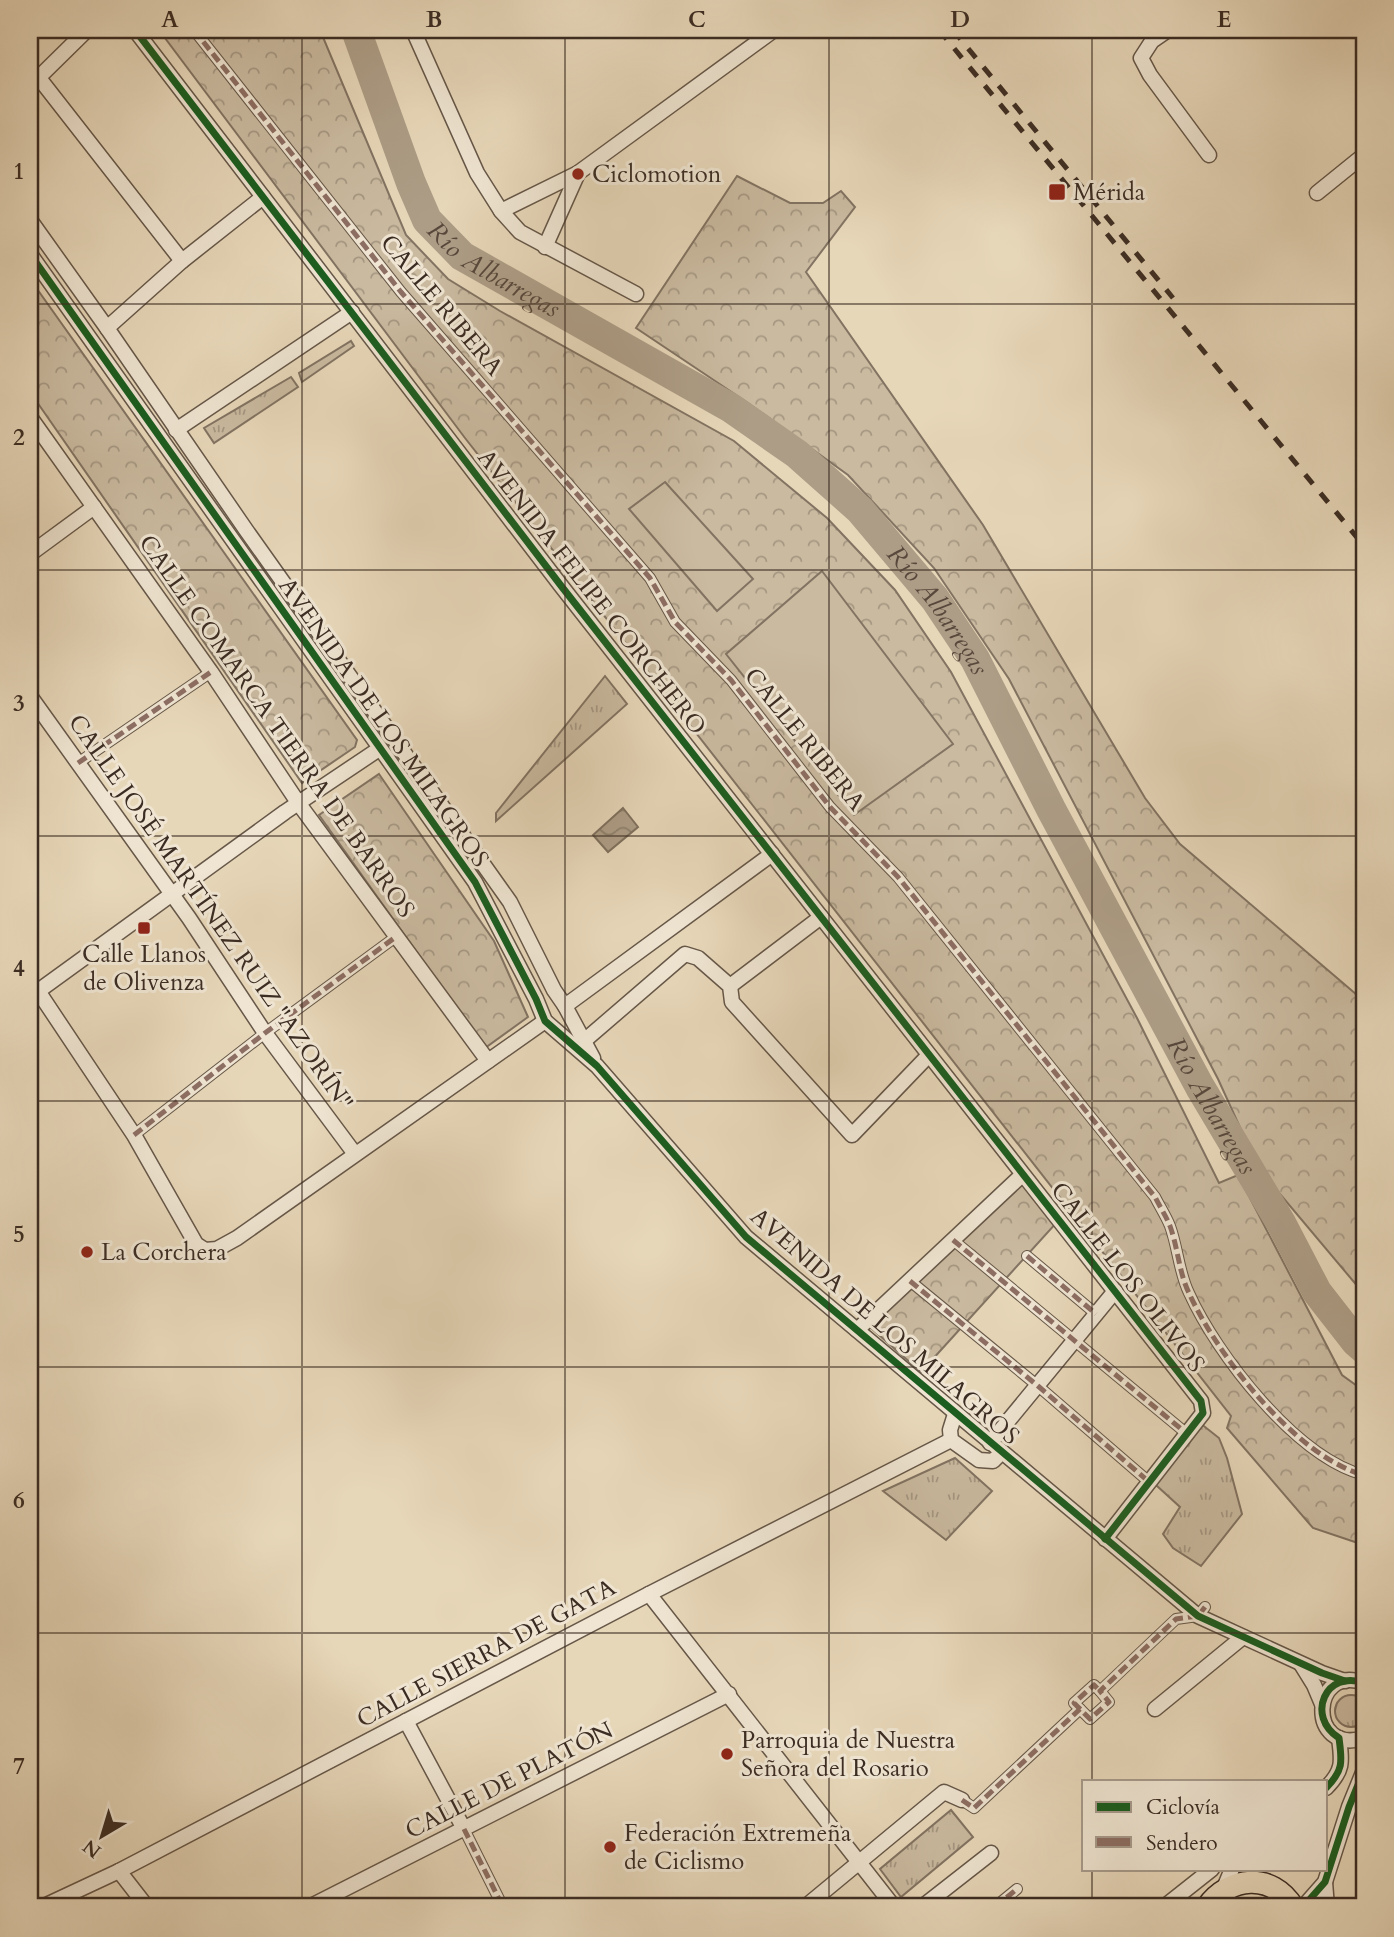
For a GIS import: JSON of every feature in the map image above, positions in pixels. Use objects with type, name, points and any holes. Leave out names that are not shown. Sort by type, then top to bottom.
[{"type":"main road","points":[[1186,1907],[1244,1882],[1257,1882],[1281,1893],[1293,1907]]},
{"type":"street","points":[[88,30],[33,82],[182,261]]},
{"type":"street","name":"AVENIDA FELIPE CORCHERO","points":[[135,30],[562,587],[1022,1175]]},
{"type":"street","name":"CALLE RIBERA","points":[[194,30],[401,292],[650,578],[675,622],[731,680],[830,807],[898,877],[1155,1198],[1169,1225],[1188,1293],[1231,1365],[1291,1430],[1330,1461],[1364,1475]]},
{"type":"street","points":[[413,30],[477,173],[501,211],[520,232],[635,294]]},
{"type":"street","points":[[501,211],[578,173],[774,30]]},
{"type":"street","points":[[1168,30],[1152,41],[1141,58],[1150,75],[1209,155]]},
{"type":"street","points":[[1317,193],[1364,155]]},
{"type":"street","points":[[545,247],[578,173]]},
{"type":"street","points":[[107,328],[182,261],[263,197]]},
{"type":"street","name":"AVENIDA DE LOS MILAGROS","points":[[30,220],[510,902],[554,990],[597,1066]]},
{"type":"street","name":"AVENIDA DE LOS MILAGROS","points":[[30,254],[475,882],[545,1021],[597,1066],[746,1237],[1105,1539],[1201,1612],[1243,1637],[1300,1663],[1345,1681],[1364,1683]]},
{"type":"street","points":[[176,430],[352,312]]},
{"type":"street","name":"CALLE COMARCA TIERRA DE BARROS","points":[[30,417],[211,672],[299,804],[488,1061]]},
{"type":"street","points":[[30,554],[94,508]]},
{"type":"street","points":[[78,763],[211,672]]},
{"type":"street","name":"CALLE JOSÉ MARTÍNEZ RUIZ \"AZORÍN\"","points":[[30,696],[172,895],[265,1032],[355,1154]]},
{"type":"street","points":[[379,749],[34,994],[134,1135],[196,1244],[205,1250],[217,1249],[237,1238],[545,1021]]},
{"type":"street","points":[[565,1006],[772,854]]},
{"type":"street","points":[[730,986],[821,917]]},
{"type":"street","points":[[134,1135],[265,1032],[397,936]]},
{"type":"street","points":[[584,1041],[685,954],[698,958],[730,986],[733,1002],[852,1135],[928,1056]]},
{"type":"street","points":[[857,1330],[1022,1175]]},
{"type":"street","name":"CALLE LOS OLIVOS","points":[[1022,1175],[1201,1401],[1203,1413],[1105,1539]]},
{"type":"street","points":[[953,1240],[1186,1433]]},
{"type":"street","points":[[1027,1256],[1096,1314]]},
{"type":"street","points":[[910,1281],[1148,1481]]},
{"type":"street","points":[[955,1413],[950,1430],[951,1440],[979,1460],[993,1461],[996,1447],[1038,1386],[1115,1291]]},
{"type":"street","name":"CALLE SIERRA DE GATA","points":[[42,1907],[119,1871],[649,1594],[951,1440]]},
{"type":"street","points":[[649,1594],[894,1907]]},
{"type":"street","points":[[1100,1691],[1176,1619],[1201,1612]]},
{"type":"street","points":[[1155,1709],[1243,1637]]},
{"type":"street","points":[[1300,1663],[1314,1685],[1322,1704],[1323,1720],[1332,1733],[1339,1738],[1364,1738]]},
{"type":"street","points":[[1322,1704],[1332,1687],[1345,1681]]},
{"type":"street","points":[[1094,1685],[1100,1691],[1109,1702],[1090,1719],[1074,1703],[1094,1685]]},
{"type":"street","name":"CALLE DE PLATÓN","points":[[310,1907],[729,1694]]},
{"type":"street","points":[[805,1907],[944,1792],[974,1808],[1080,1709]]},
{"type":"street","points":[[406,1721],[503,1907]]},
{"type":"street","points":[[1328,1786],[1339,1773],[1342,1758],[1339,1738]]},
{"type":"street","points":[[1327,1907],[1325,1882],[1364,1770]]},
{"type":"street","points":[[1349,1807],[1364,1798]]},
{"type":"street","points":[[922,1907],[991,1853]]},
{"type":"street","points":[[1164,1907],[1211,1870]]},
{"type":"street","points":[[119,1871],[147,1907]]},
{"type":"street","points":[[1303,1907],[1325,1882]]},
{"type":"street","points":[[995,1907],[1017,1889]]},
{"type":"green space","points":[[159,30],[320,30],[406,235],[448,279],[500,311],[734,441],[827,518],[895,590],[951,672],[1137,1018],[1219,1183],[1238,1175],[1342,1375],[1364,1391],[1364,1545],[1313,1528],[1227,1428],[1231,1416],[465,438]]},
{"type":"green space","points":[[737,176],[790,203],[823,203],[841,191],[855,207],[806,272],[983,525],[1145,798],[1180,844],[1364,1001],[1364,1294],[1259,1169],[1218,1079],[1009,679],[934,568],[848,475],[748,403],[636,328]]},
{"type":"green space","points":[[30,279],[357,740],[355,747],[302,783],[30,392]]},
{"type":"green space","points":[[351,341],[354,346],[302,382],[299,373]]},
{"type":"green space","points":[[291,377],[298,387],[214,443],[204,428]]},
{"type":"green space","points":[[665,482],[753,579],[717,611],[629,509]]},
{"type":"green space","points":[[822,571],[953,744],[854,815],[726,654]]},
{"type":"green space","points":[[605,676],[627,704],[496,821],[496,813]]},
{"type":"green space","points":[[379,774],[494,941],[528,1017],[485,1048],[319,815]]},
{"type":"green space","points":[[1022,1175],[1058,1221],[921,1372],[862,1320]]},
{"type":"green space","points":[[1200,1423],[1219,1438],[1242,1514],[1201,1566],[1173,1548],[1163,1534],[1180,1507],[1156,1485]]},
{"type":"green space","points":[[955,1458],[992,1491],[946,1540],[883,1491]]},
{"type":"green space","points":[[1351,1695],[1362,1700],[1367,1711],[1362,1722],[1351,1727],[1340,1722],[1335,1711],[1340,1700]]},
{"type":"green space","points":[[951,1810],[973,1837],[901,1897],[880,1869]]},
{"type":"water","points":[[623,808],[638,827],[608,852],[593,835]]},
{"type":"waterway","name":"Río Albarregas","points":[[356,30],[427,220],[462,256],[731,408],[797,454],[860,510],[935,599],[975,659],[1051,809],[1200,1087],[1281,1223],[1317,1292],[1364,1349]]},
{"type":"railway","points":[[939,30],[1364,546]]},
{"type":"railway","points":[[953,30],[1173,298]]},
{"type":"marked path","points":[[194,30],[401,292],[650,578],[675,622],[731,680],[830,807],[898,877],[1155,1197],[1170,1226],[1189,1293],[1202,1318],[1239,1373],[1286,1426],[1312,1448],[1338,1465],[1364,1475]]},
{"type":"marked path","points":[[78,763],[211,672]]},
{"type":"marked path","points":[[134,1135],[265,1033],[397,936]]},
{"type":"marked path","points":[[953,1240],[1186,1433]]},
{"type":"marked path","points":[[1027,1256],[1096,1314]]},
{"type":"marked path","points":[[910,1281],[1148,1481]]},
{"type":"marked path","points":[[962,1800],[974,1808],[1080,1709],[1090,1719],[1109,1702],[1100,1691],[1176,1619],[1198,1616],[1205,1607]]},
{"type":"marked path","points":[[1080,1709],[1074,1703],[1094,1685],[1100,1691]]},
{"type":"marked path","points":[[464,1829],[503,1907]]},
{"type":"marked path","points":[[995,1907],[1017,1889]]},
{"type":"cycle path","points":[[135,30],[562,587],[1201,1401],[1203,1413],[1105,1539]]},
{"type":"cycle path","points":[[30,254],[475,882],[545,1021],[597,1066],[746,1237],[1198,1616],[1345,1681]]},
{"type":"cycle path","points":[[1328,1786],[1339,1770],[1341,1759],[1339,1738],[1329,1729],[1323,1718],[1324,1697],[1330,1688],[1339,1683],[1351,1680],[1364,1683]]},
{"type":"cycle path","points":[[1303,1907],[1325,1882],[1364,1770]]},
{"type":"place","name":"Ciclomotion","points":[[578,174]]},
{"type":"place","name":"Mérida","points":[[1057,192]]},
{"type":"place","name":"Calle Llanos de Olivenza","points":[[144,928]]},
{"type":"place","name":"La Corchera","points":[[87,1252]]},
{"type":"place","name":"Parroquia de Nuestra Señora del Rosario","points":[[727,1754]]},
{"type":"place","name":"Federación Extremeña de Ciclismo","points":[[610,1847]]}]
